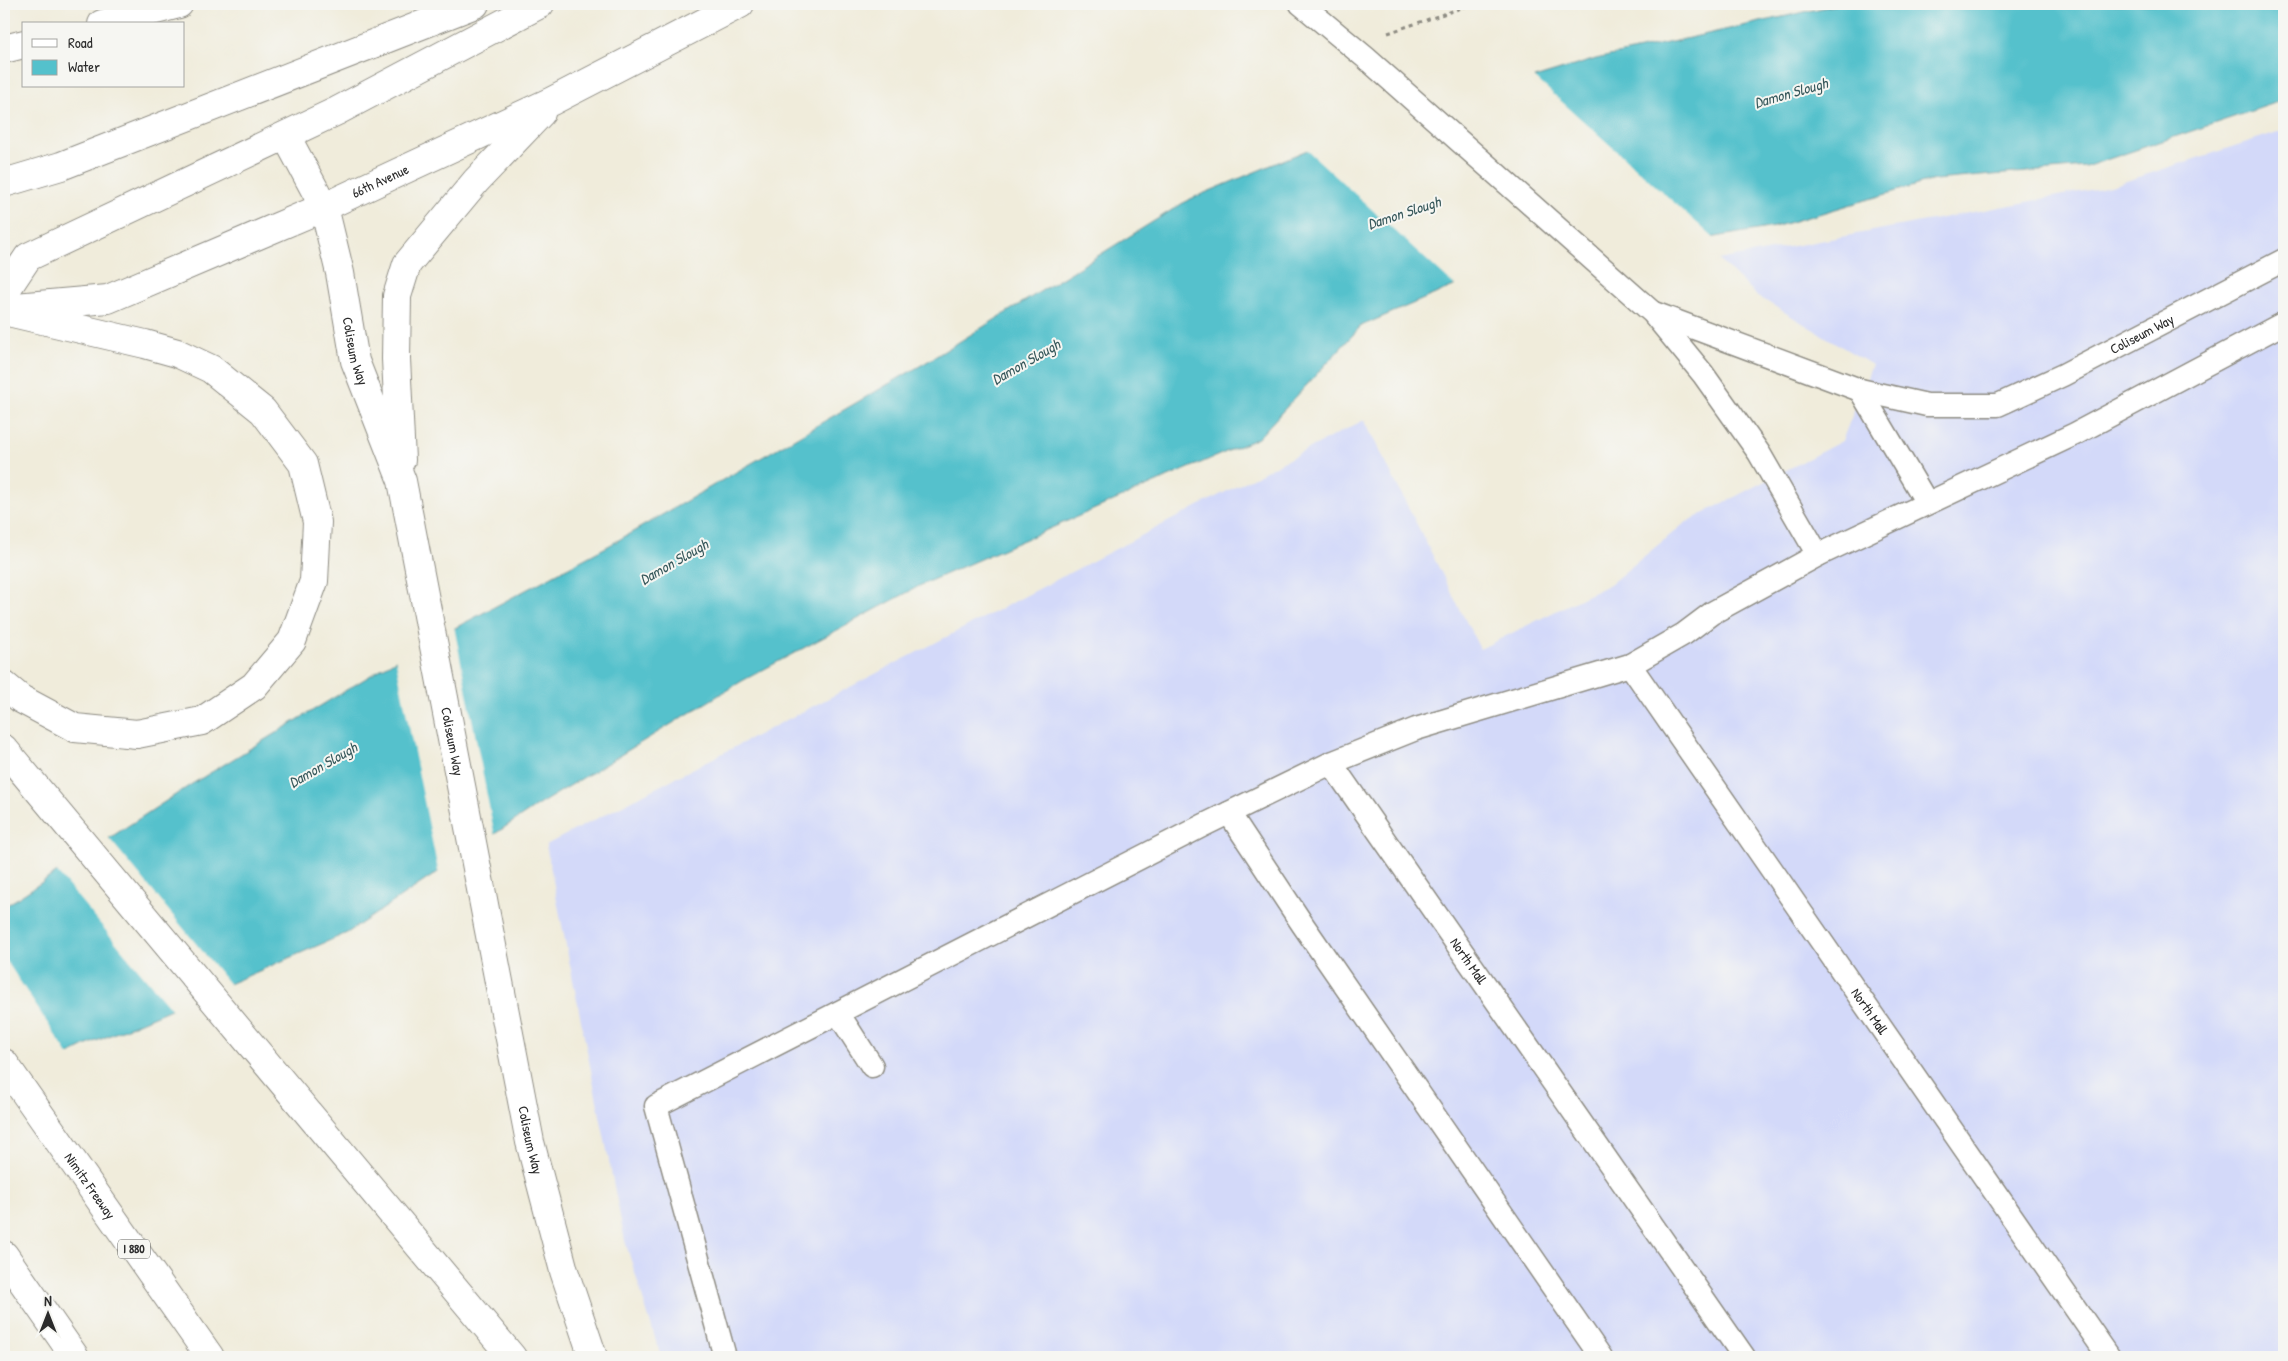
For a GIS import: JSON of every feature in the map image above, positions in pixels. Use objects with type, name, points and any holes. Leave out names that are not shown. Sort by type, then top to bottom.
[{"type":"main road","points":[[110,22],[179,4]]},
{"type":"main road","points":[[4,183],[60,166],[475,4]]},
{"type":"main road","points":[[4,294],[28,258],[337,111],[540,4]]},
{"type":"main road","name":"66th Avenue","points":[[4,309],[108,299],[324,206],[552,101],[740,4]]},
{"type":"main road","points":[[4,49],[22,44]]},
{"type":"main road","points":[[402,481],[396,359],[398,296],[407,264],[476,181],[552,101]]},
{"type":"main road","name":"Coliseum Way","points":[[286,136],[324,206],[340,273],[355,361],[402,481],[530,1142],[564,1271],[593,1357]]},
{"type":"main road","points":[[4,309],[177,353],[212,369],[263,411],[303,464],[317,522],[314,581],[292,641],[254,686],[202,721],[136,734],[75,728],[21,699],[4,685]]},
{"type":"main road","points":[[4,749],[512,1357]]},
{"type":"main road","name":"Nimitz Freeway","points":[[4,1063],[210,1357]]},
{"type":"main road","points":[[4,1255],[75,1357]]},
{"type":"lane","points":[[1305,6],[1645,306],[1703,374],[1759,453],[1818,555]]},
{"type":"lane","name":"Coliseum Way","points":[[1860,390],[1927,405],[1998,405],[2063,375],[2284,260]]},
{"type":"lane","points":[[1645,306],[1860,390],[1927,504]]},
{"type":"lane","points":[[725,1357],[656,1106],[1229,813],[1331,763],[1416,730],[1630,665],[1684,634],[1712,613],[1818,555],[2075,434],[2284,323]]},
{"type":"lane","name":"North Mall","points":[[1630,665],[2109,1357]]},
{"type":"lane","name":"North Mall","points":[[1331,763],[1744,1357]]},
{"type":"lane","points":[[1229,813],[1308,933],[1601,1357]]},
{"type":"lane","points":[[838,1013],[872,1066]]},
{"type":"path","points":[[1358,51],[1473,4]]},
{"type":"shaded area","points":[[2284,130],[2284,1357],[661,1357],[625,1241],[546,845],[1364,420],[1480,649],[1610,584],[1685,523],[1842,441],[1872,365],[1756,295],[1719,260],[2111,186]]},
{"type":"water","name":"Damon Slough","points":[[1840,4],[2284,4],[2284,100],[2085,167],[1934,180],[1774,227],[1470,279],[1361,326],[1258,438],[925,583],[742,681],[535,807],[347,933],[85,1046],[4,1087],[4,907],[192,784],[399,658],[610,545],[925,363],[1188,200],[1324,143],[1596,59]]},
{"type":"pier","points":[[1533,76],[1716,240],[1470,281],[1456,287],[1305,148]]},
{"type":"pier","points":[[454,626],[495,837],[439,875],[395,657]]},
{"type":"pier","points":[[108,837],[231,986],[173,1011],[56,871]]},
{"type":"pier","points":[[4,957],[69,1056],[4,1090]]}]
